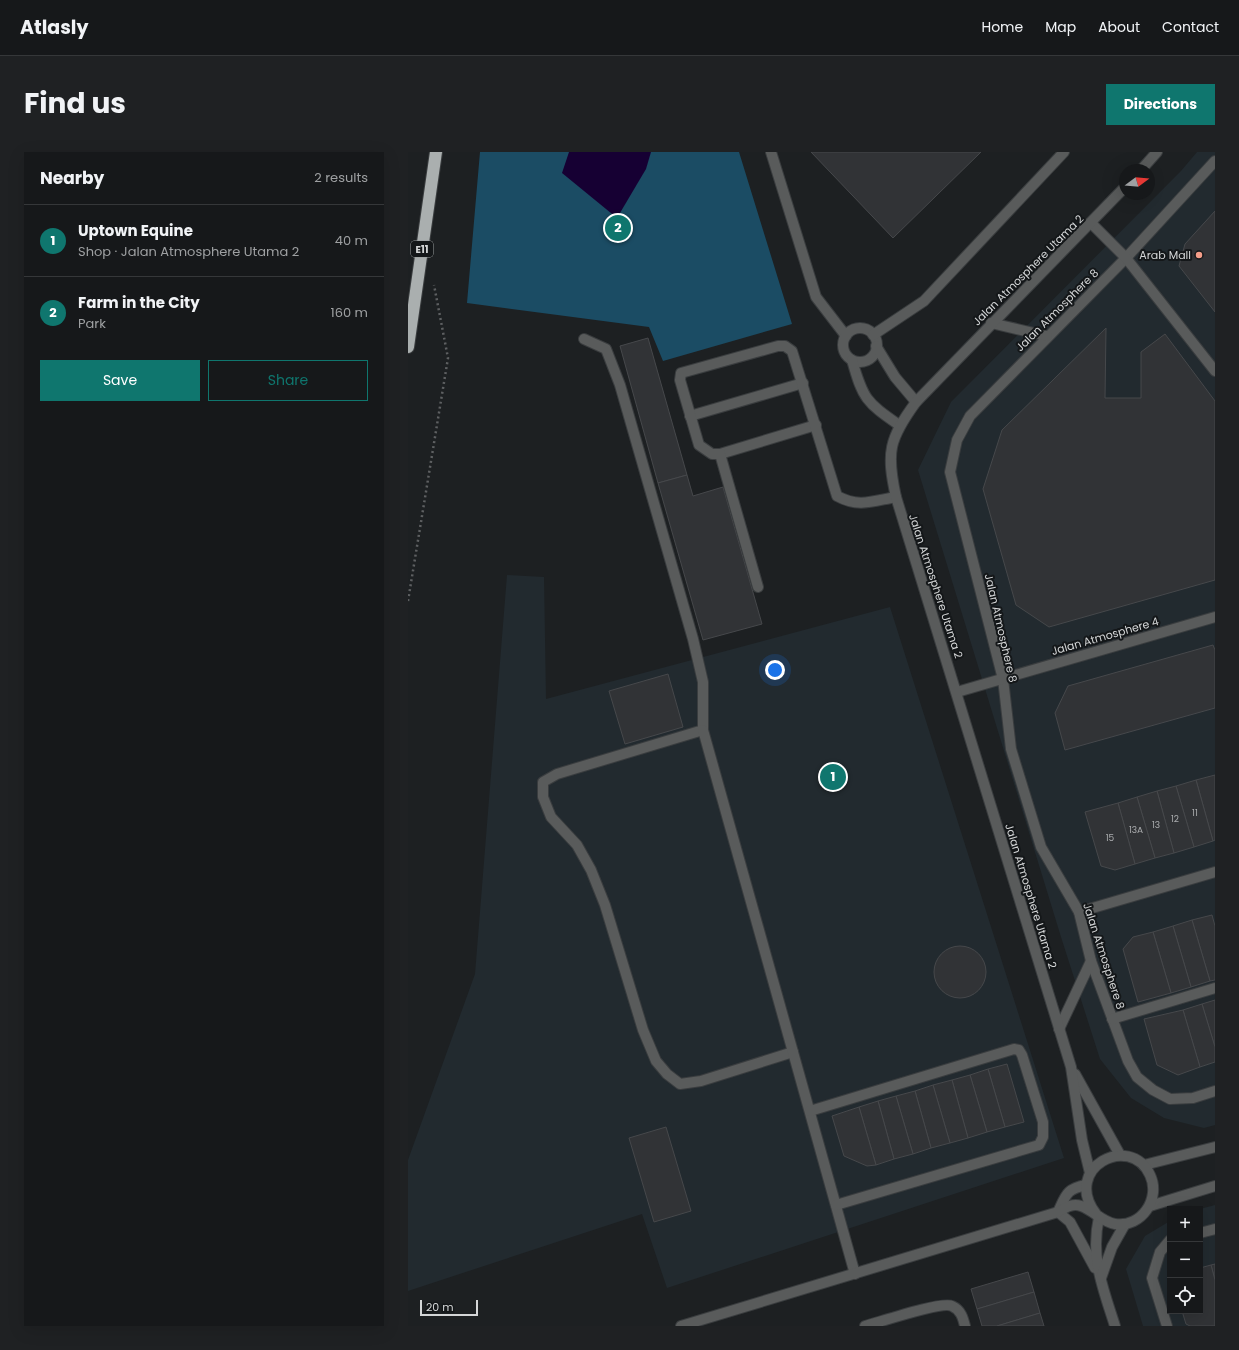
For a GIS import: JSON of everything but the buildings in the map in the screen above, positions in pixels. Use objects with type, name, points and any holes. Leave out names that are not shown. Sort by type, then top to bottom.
[{"type":"highway","name":"E11","points":[[408,347],[436,152]]},
{"type":"street","points":[[771,152],[816,297],[846,336]]},
{"type":"street","points":[[873,335],[924,300],[1064,152]]},
{"type":"street","points":[[1146,164],[1157,152]]},
{"type":"street","name":"Jalan Atmosphere 8","points":[[1215,161],[1126,258],[1047,336],[970,416],[957,440],[950,472],[1002,679],[1011,749],[1041,847],[1079,912],[1091,961],[1112,1019],[1134,1072],[1137,1077],[1152,1090],[1170,1099],[1193,1098],[1215,1091]]},
{"type":"street","name":"Jalan Atmosphere Utama 2","points":[[1071,1067],[896,497],[890,472],[891,449],[899,425],[916,402],[991,323],[1119,193]]},
{"type":"street","points":[[1091,223],[1126,258],[1215,371]]},
{"type":"street","points":[[991,323],[1047,336]]},
{"type":"street","points":[[876,346],[872,356],[868,360],[858,362],[852,360],[844,352],[843,341],[850,332],[859,328],[873,335],[876,346],[896,377],[916,402]]},
{"type":"street","points":[[584,339],[606,349],[620,385],[693,639],[703,682],[703,730],[855,1274]]},
{"type":"street","points":[[816,425],[720,454],[712,454],[699,445],[680,380],[682,374],[687,371],[778,346],[785,346],[792,351],[803,383],[816,425],[837,496],[849,502],[861,504],[896,497]]},
{"type":"street","points":[[852,360],[860,389],[872,406],[899,425]]},
{"type":"street","points":[[690,416],[803,383]]},
{"type":"street","points":[[720,454],[758,587]]},
{"type":"street","name":"Jalan Atmosphere 4","points":[[957,692],[1215,617]]},
{"type":"street","points":[[703,730],[557,774],[543,782],[543,797],[551,817],[577,845],[591,870],[605,906],[643,1030],[656,1061],[667,1074],[680,1084],[701,1081],[793,1052]]},
{"type":"street","points":[[1079,912],[1215,872]]},
{"type":"street","points":[[1059,1029],[1091,961]]},
{"type":"street","points":[[1112,1019],[1215,988]]},
{"type":"street","points":[[810,1111],[1014,1049],[1019,1050],[1022,1055],[1042,1122],[1043,1137],[1039,1145],[836,1204]]},
{"type":"street","points":[[1071,1067],[1120,1155]]},
{"type":"street","points":[[1071,1067],[1082,1140],[1090,1173]]},
{"type":"street","points":[[1144,1165],[1215,1147]]},
{"type":"street","points":[[681,1326],[1058,1212],[1071,1205],[1081,1206],[1097,1216],[1116,1224],[1125,1224],[1144,1214],[1150,1206],[1154,1185],[1150,1174],[1144,1165],[1128,1156],[1120,1155],[1102,1160],[1090,1173],[1086,1185],[1087,1200],[1097,1216],[1095,1251],[1100,1278],[1115,1326]]},
{"type":"street","points":[[1058,1212],[1067,1193],[1074,1187],[1086,1185]]},
{"type":"street","points":[[1150,1206],[1215,1186]]},
{"type":"street","points":[[1058,1212],[1070,1222],[1100,1278]]},
{"type":"street","points":[[1100,1278],[1112,1247],[1125,1224]]},
{"type":"street","points":[[1203,1232],[1215,1229]]},
{"type":"street","points":[[1167,1326],[1152,1278],[1160,1252],[1168,1242]]},
{"type":"street","points":[[865,1326],[938,1305],[952,1305],[961,1313],[965,1326]]},
{"type":"path","points":[[408,601],[448,358],[433,281]]},
{"type":"shaded area","points":[[480,152],[739,152],[792,324],[663,361],[649,327],[467,303]]},
{"type":"shaded area","points":[[569,152],[651,152],[646,169],[617,218],[562,173]]},
{"type":"shaded area","points":[[1197,152],[1215,152],[1215,1125],[1204,1128],[1164,1118],[1131,1098],[1100,1059],[1061,937],[918,470],[951,402],[1152,200],[1155,200],[1155,197],[1181,171]]},
{"type":"shaded area","points":[[507,575],[544,577],[546,699],[890,607],[1064,1158],[667,1288],[642,1214],[408,1291],[408,1160],[475,974]]},
{"type":"shaded area","points":[[1215,1205],[1215,1326],[1143,1326],[1126,1269],[1145,1236],[1167,1223],[1167,1314],[1203,1314],[1203,1208]]},
{"type":"place","name":"Farm in the City","points":[[618,228]]},
{"type":"place","name":"Arab Mall","points":[[1199,255]]},
{"type":"place","name":"Uptown Equine","points":[[833,777]]}]
